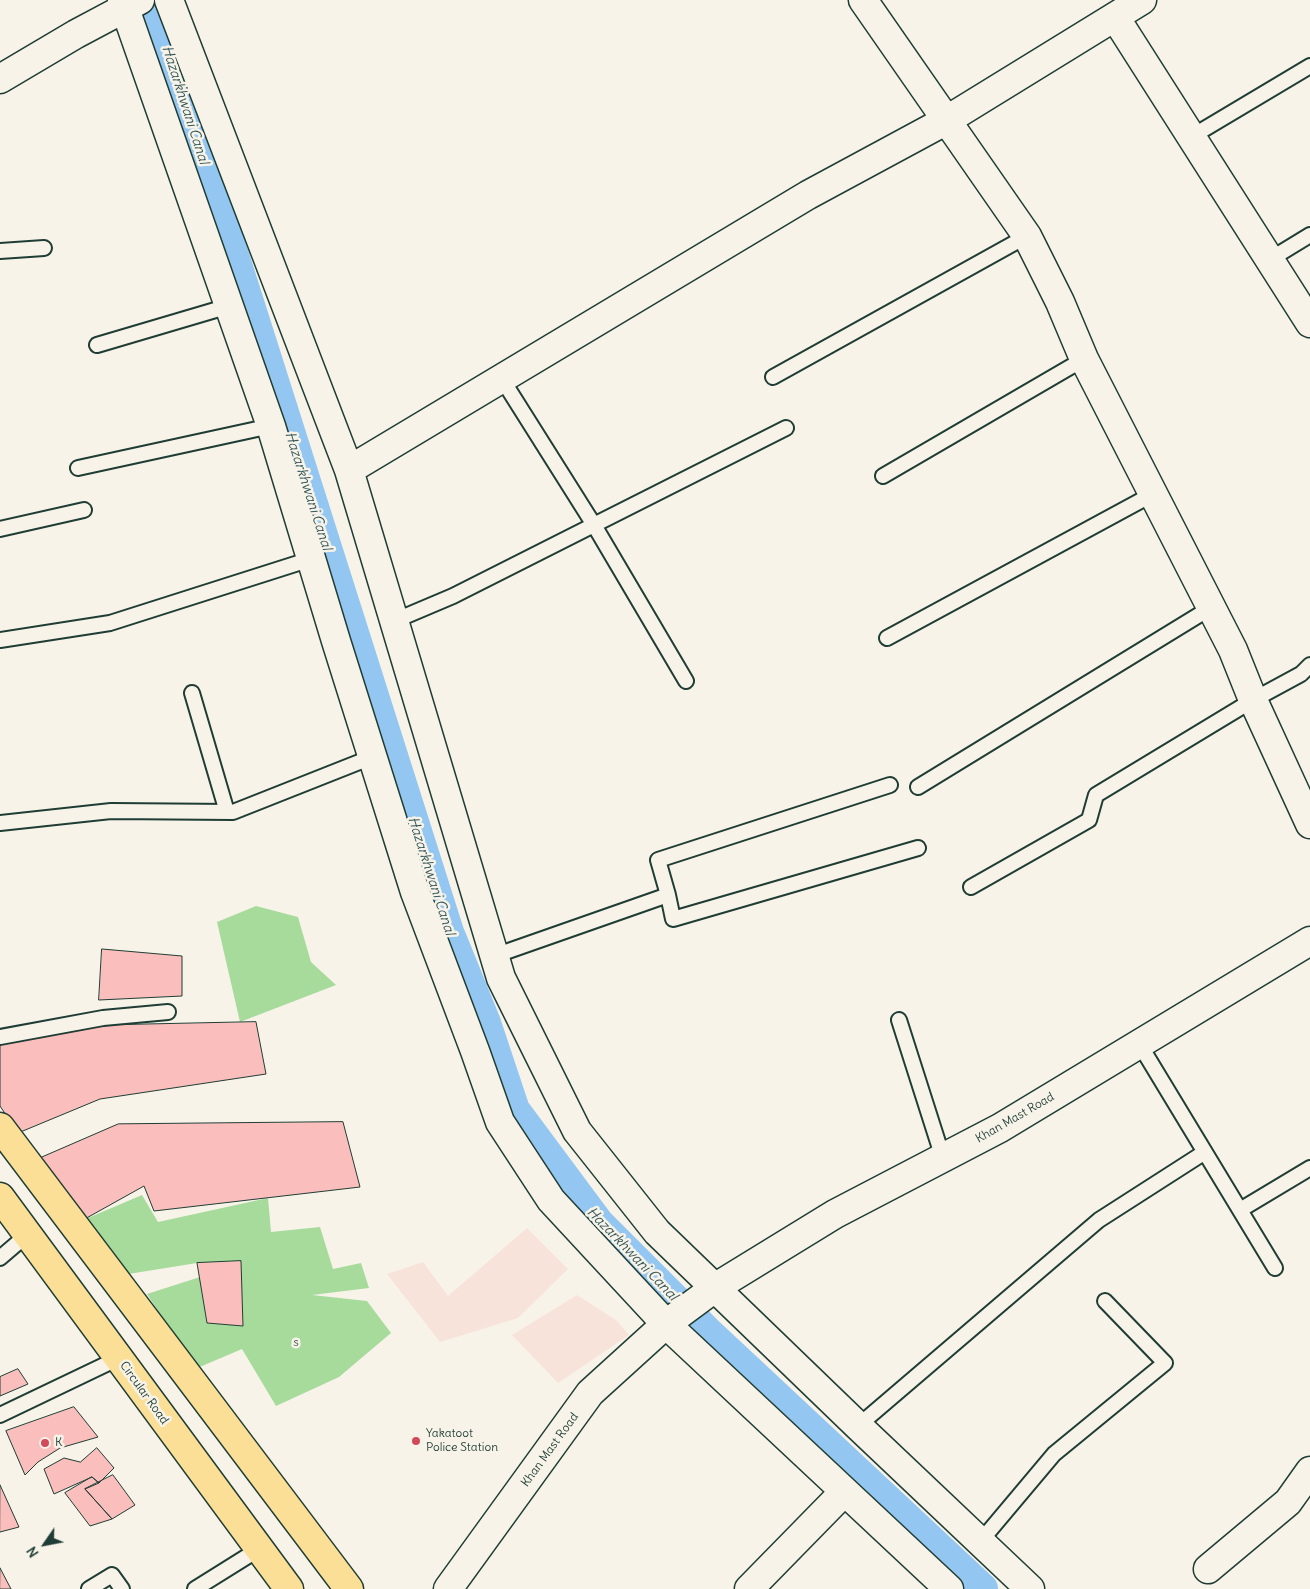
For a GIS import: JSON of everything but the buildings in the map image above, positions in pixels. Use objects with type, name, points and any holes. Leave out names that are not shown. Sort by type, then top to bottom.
[{"type":"main road","points":[[0,1127],[349,1589]]},
{"type":"main road","name":"Circular Road","points":[[0,1197],[289,1589]]},
{"type":"street","points":[[169,0],[348,470],[501,978],[577,1131],[658,1232],[1030,1589]]},
{"type":"street","points":[[863,0],[1027,236],[1060,302],[1084,359],[1234,650],[1253,700],[1310,824]]},
{"type":"street","points":[[348,470],[808,195],[948,120],[1142,0]]},
{"type":"street","points":[[0,79],[129,3],[229,306],[271,426],[415,892],[475,1050],[500,1122],[551,1200],[666,1324],[844,1492],[940,1586]]},
{"type":"street","points":[[1115,17],[1310,323]]},
{"type":"street","name":"Khan Mast Road","points":[[448,1589],[590,1394],[666,1324],[716,1287],[835,1214],[1000,1128],[1310,941]]},
{"type":"street","points":[[1208,1569],[1288,1502],[1310,1471]]},
{"type":"street","points":[[749,1589],[844,1492]]},
{"type":"lane","points":[[1191,137],[1310,66]]},
{"type":"lane","points":[[1269,260],[1310,235]]},
{"type":"lane","points":[[773,377],[1027,236]]},
{"type":"lane","points":[[0,251],[44,248]]},
{"type":"lane","points":[[98,345],[229,306]]},
{"type":"lane","points":[[883,476],[1084,359]]},
{"type":"lane","points":[[502,379],[594,525],[686,681]]},
{"type":"lane","points":[[78,468],[271,426]]},
{"type":"lane","points":[[394,621],[453,596],[786,428]]},
{"type":"lane","points":[[887,638],[1153,494]]},
{"type":"lane","points":[[0,529],[84,510]]},
{"type":"lane","points":[[0,640],[110,623],[311,559]]},
{"type":"lane","points":[[918,787],[1212,607]]},
{"type":"lane","points":[[971,887],[1089,820],[1096,795],[1253,700],[1300,674],[1310,665]]},
{"type":"lane","points":[[192,693],[227,812]]},
{"type":"lane","points":[[0,823],[111,810],[234,812],[372,757]]},
{"type":"lane","points":[[890,784],[658,860],[673,919],[918,848]]},
{"type":"lane","points":[[494,956],[668,895]]},
{"type":"lane","points":[[0,1037],[103,1018],[168,1012]]},
{"type":"lane","points":[[899,1020],[943,1158]]},
{"type":"lane","points":[[1140,1045],[1275,1268]]},
{"type":"lane","points":[[858,1426],[1099,1220],[1205,1152]]},
{"type":"lane","points":[[1240,1210],[1310,1168]]},
{"type":"lane","points":[[0,1258],[28,1234]]},
{"type":"lane","points":[[980,1542],[1054,1454],[1165,1363],[1105,1302]]},
{"type":"lane","points":[[0,1415],[119,1358]]},
{"type":"lane","points":[[195,1589],[259,1549]]},
{"type":"lane","points":[[89,1589],[112,1575],[122,1589]]},
{"type":"shaded area","points":[[527,1228],[568,1269],[518,1318],[440,1342],[387,1274],[423,1262],[448,1296]]},
{"type":"shaded area","points":[[577,1295],[616,1320],[629,1335],[558,1383],[512,1335]]},
{"type":"green space","points":[[256,906],[298,917],[311,962],[336,985],[240,1022],[217,922]]},
{"type":"green space","name":"s","points":[[142,1195],[158,1222],[268,1198],[271,1232],[320,1227],[333,1269],[361,1263],[369,1288],[312,1295],[367,1301],[391,1333],[339,1377],[276,1406],[242,1349],[195,1369],[147,1294],[200,1277],[207,1323],[243,1326],[241,1261],[197,1263],[122,1275],[81,1221]]},
{"type":"waterway","name":"Hazarkhwani Canal","points":[[152,0],[448,932],[485,1023],[514,1110],[598,1223],[709,1334],[982,1589]]},
{"type":"place","name":"Yakatoot Police Station","points":[[416,1441]]},
{"type":"place","name":"K","points":[[45,1443]]}]
